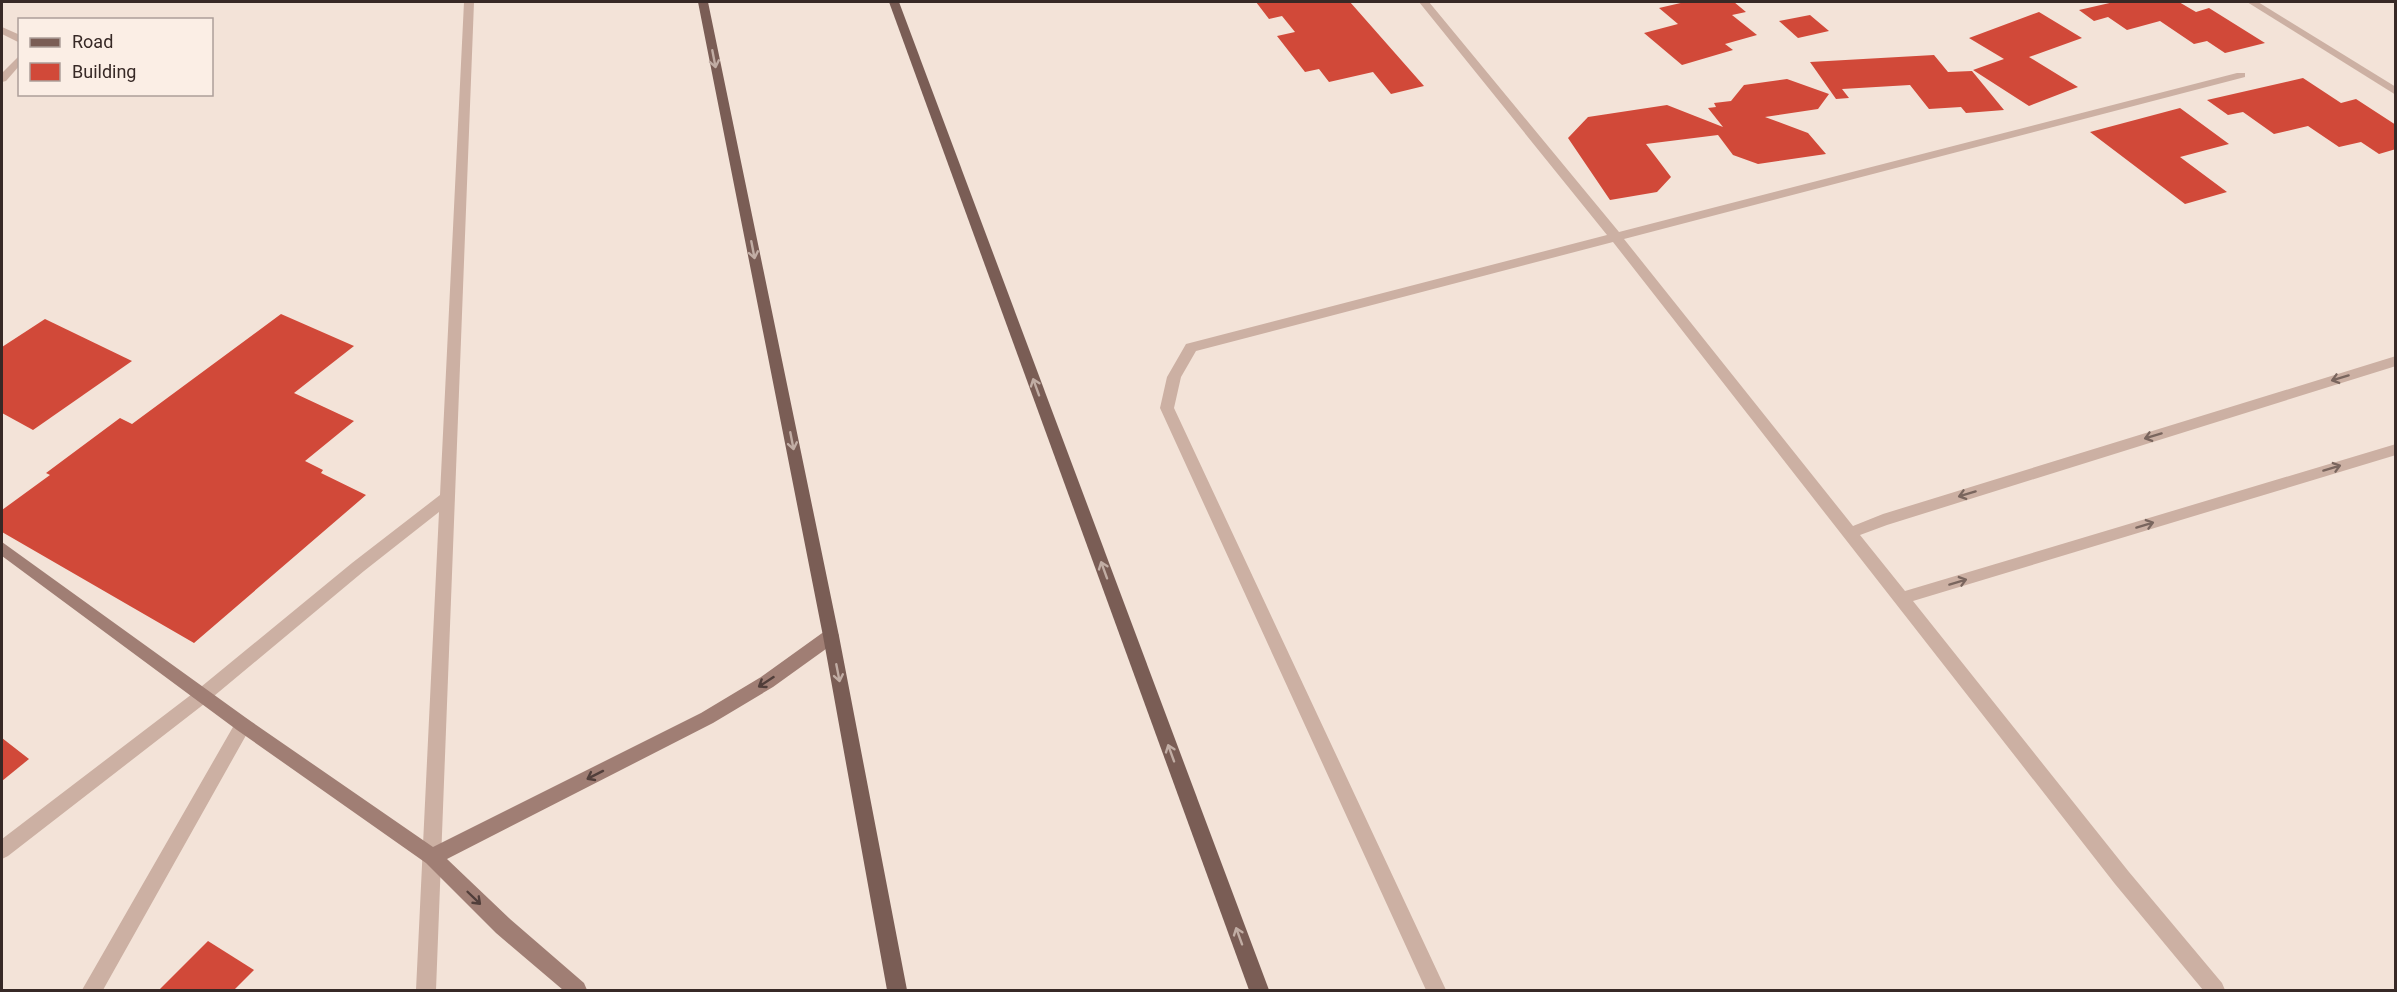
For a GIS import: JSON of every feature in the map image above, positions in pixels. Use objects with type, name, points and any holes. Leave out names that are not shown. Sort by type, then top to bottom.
[{"type":"main road","points":[[703,2],[831,636],[897,990]]},
{"type":"main road","points":[[894,2],[1259,990]]},
{"type":"street","points":[[426,990],[469,2]]},
{"type":"street","points":[[1424,2],[1616,237],[2122,878],[2215,990]]},
{"type":"street","points":[[2252,2],[2396,92]]},
{"type":"street","points":[[2,30],[18,39]]},
{"type":"street","points":[[2,79],[18,60]]},
{"type":"street","points":[[1436,990],[1167,408],[1174,377],[1191,347],[2241,75]]},
{"type":"street","points":[[1850,533],[1894,516],[2396,361]]},
{"type":"street","points":[[1902,598],[2396,449]]},
{"type":"street","points":[[2,850],[202,696],[447,498]]},
{"type":"street","points":[[2,548],[202,696],[432,857],[503,926],[577,990]]},
{"type":"street","points":[[432,857],[707,718],[767,682],[831,636]]},
{"type":"street","points":[[93,990],[243,725]]},
{"type":"building","points":[[1256,2],[1350,2],[1424,86],[1391,94],[1373,72],[1329,82],[1319,69],[1305,72],[1277,36],[1295,32],[1282,16],[1269,19]]},
{"type":"building","points":[[1685,2],[1734,2],[1746,12],[1732,15],[1757,35],[1725,44],[1733,50],[1682,65],[1644,33],[1678,24],[1659,8]]},
{"type":"building","points":[[2114,2],[2179,2],[2196,12],[2209,8],[2265,43],[2225,53],[2207,41],[2194,44],[2160,21],[2127,30],[2108,17],[2094,21],[2079,10]]},
{"type":"building","points":[[2039,12],[2082,38],[2029,57],[2078,87],[2029,106],[1973,70],[2004,59],[1969,38]]},
{"type":"building","points":[[1810,15],[1829,31],[1798,38],[1779,21]]},
{"type":"building","points":[[1934,55],[1948,72],[1972,71],[2004,110],[1966,113],[1961,107],[1929,109],[1910,85],[1842,89],[1849,98],[1836,99],[1810,62]]},
{"type":"building","points":[[2303,78],[2341,103],[2356,99],[2396,125],[2396,149],[2379,154],[2361,142],[2339,147],[2308,126],[2274,134],[2243,112],[2228,115],[2207,100]]},
{"type":"building","points":[[1787,79],[1829,94],[1818,109],[1765,117],[1808,133],[1826,154],[1758,164],[1733,155],[1718,135],[1646,144],[1671,177],[1657,192],[1610,200],[1568,138],[1588,117],[1667,105],[1723,127],[1708,108],[1716,107],[1714,103],[1731,101],[1744,85]]},
{"type":"building","points":[[2180,108],[2229,144],[2180,157],[2227,192],[2185,204],[2090,132]]},
{"type":"building","points":[[281,314],[354,346],[294,393],[354,421],[305,461],[323,470],[321,473],[366,495],[194,643],[2,532],[2,510],[50,475],[46,473],[120,418],[132,424]]},
{"type":"building","points":[[45,319],[132,361],[33,430],[2,413],[2,347]]},
{"type":"building","points":[[2,738],[29,759],[2,781]]},
{"type":"building","points":[[208,941],[254,970],[234,990],[159,990]]}]
